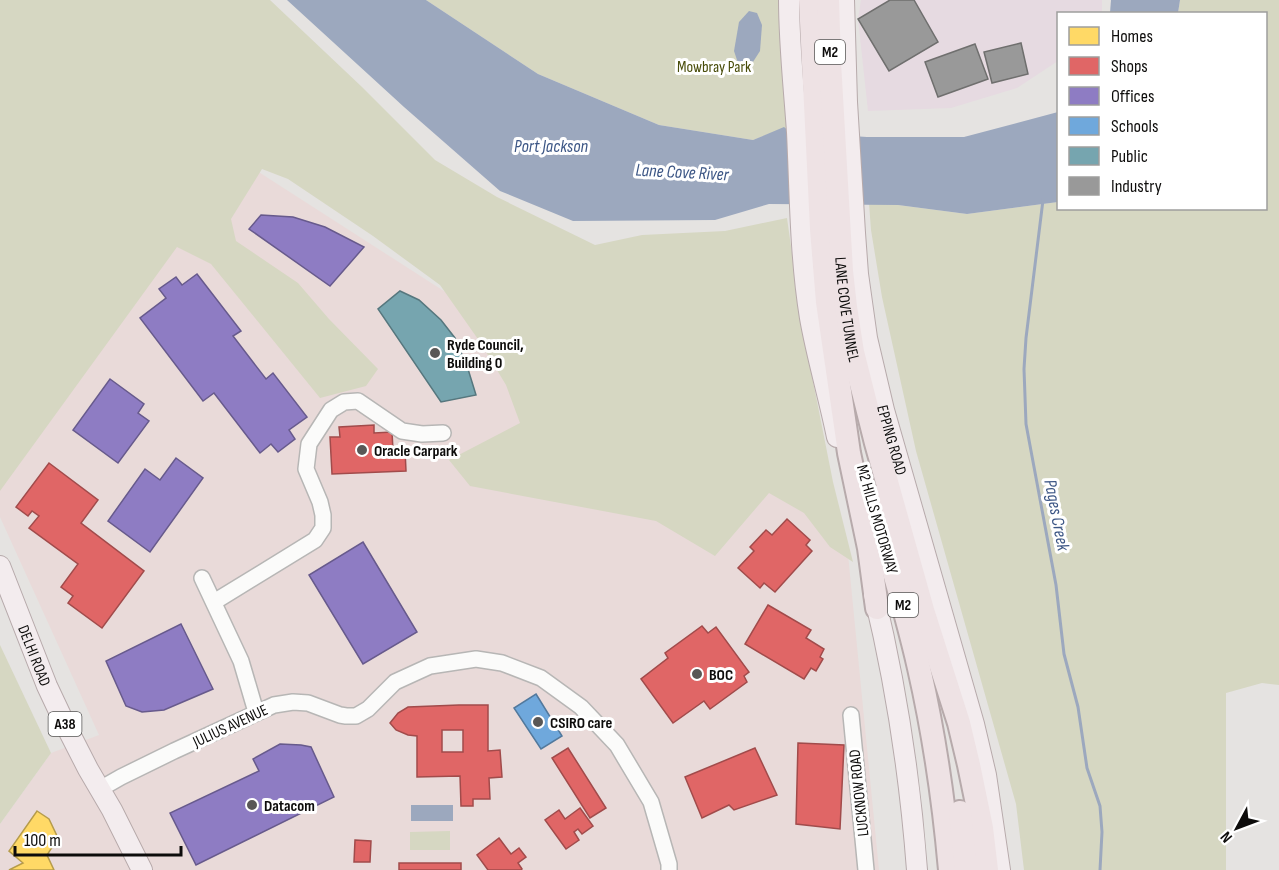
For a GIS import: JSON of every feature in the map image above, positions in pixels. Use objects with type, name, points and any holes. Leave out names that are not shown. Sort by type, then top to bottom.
[{"type":"highway","name":"LANE COVE TUNNEL","points":[[810,0],[832,103]]},
{"type":"highway","name":"LANE COVE TUNNEL","points":[[828,0],[839,229],[846,307],[853,351],[876,443],[923,610]]},
{"type":"highway","name":"LANE COVE TUNNEL","points":[[833,345],[824,272],[839,229]]},
{"type":"highway","name":"M2","points":[[833,345],[849,453],[869,548],[877,608]]},
{"type":"highway","name":"M2 HILLS MOTORWAY","points":[[833,345],[860,454],[919,668],[937,764],[951,870]]},
{"type":"highway","name":"M2","points":[[923,610],[950,743],[966,870]]},
{"type":"highway","name":"M2","points":[[923,610],[969,765],[982,828],[987,870]]},
{"type":"main road","points":[[789,0],[801,242],[811,320],[896,692],[917,870]]},
{"type":"main road","points":[[832,103],[844,0]]},
{"type":"main road","name":"EPPING ROAD","points":[[839,229],[862,305],[877,381],[974,724],[986,775],[1000,870]]},
{"type":"main road","name":"DELHI ROAD","points":[[0,566],[47,686],[83,760],[142,870]]},
{"type":"street","points":[[214,602],[315,540],[323,528],[320,502],[306,469],[309,444],[331,410],[344,402],[358,401],[402,431],[422,434],[443,433]]},
{"type":"street","points":[[201,578],[242,661],[256,712]]},
{"type":"street","name":"JULIUS AVENUE","points":[[100,789],[274,705],[308,703],[346,716],[356,716],[368,709],[395,682],[429,666],[476,659],[502,663],[541,678],[581,707],[617,745],[651,802],[669,870]]},
{"type":"street","name":"LUCKNOW ROAD","points":[[851,715],[866,870]]},
{"type":"shaded area","points":[[861,0],[1102,0],[1102,12],[1057,12],[1057,62],[1017,88],[951,108],[868,111],[858,19]]},
{"type":"shaded area","points":[[212,142],[548,358],[692,402],[846,534],[879,870],[0,870],[0,824],[51,753],[99,735],[0,517],[0,443]]},
{"type":"green space","points":[[0,0],[270,0],[435,160],[497,197],[595,245],[642,235],[725,231],[787,218],[803,331],[833,482],[853,562],[830,547],[804,513],[769,493],[715,556],[656,521],[470,486],[449,460],[520,423],[506,385],[480,342],[440,285],[373,236],[288,179],[262,169],[231,219],[236,241],[298,283],[329,319],[378,369],[366,386],[320,398],[211,264],[177,247],[0,491]]},
{"type":"green space","name":"Mowbray Park","points":[[426,0],[779,0],[790,132],[784,128],[753,140],[659,125],[538,74]]},
{"type":"green space","points":[[1180,0],[1279,0],[1279,685],[1262,683],[1226,693],[1226,870],[1024,870],[1016,804],[916,451],[882,297],[869,203],[967,214],[1057,202],[1057,210],[1267,210],[1267,12],[1178,12]]},
{"type":"green space","points":[[0,645],[51,753],[0,824]]},
{"type":"green space","points":[[450,831],[450,850],[410,850],[410,832]]},
{"type":"water","name":"Port Jackson","points":[[287,0],[426,0],[538,74],[659,125],[753,140],[784,127],[790,132],[867,137],[964,137],[1057,112],[1057,202],[967,214],[898,205],[769,204],[715,220],[573,221],[500,191]]},
{"type":"water","points":[[1111,0],[1180,0],[1178,12],[1110,12]]},
{"type":"water","points":[[749,11],[757,13],[762,25],[760,51],[751,65],[738,63],[734,51],[739,22]]},
{"type":"water","points":[[411,805],[453,805],[453,821],[411,821]]},
{"type":"building: Homes","points":[[37,811],[49,819],[58,838],[47,855],[54,870],[9,870],[23,863],[9,851]]},
{"type":"building: Shops","name":"Oracle Carpark","points":[[374,425],[374,433],[392,432],[393,450],[405,449],[406,471],[332,474],[330,437],[340,437],[339,427]]},
{"type":"building: Shops","points":[[49,463],[98,500],[81,523],[144,571],[102,628],[68,603],[73,596],[61,587],[78,564],[29,528],[39,516],[32,511],[28,516],[16,507]]},
{"type":"building: Shops","points":[[787,519],[810,540],[806,545],[812,551],[775,592],[764,583],[760,588],[738,568],[754,551],[750,547],[766,530],[772,535]]},
{"type":"building: Shops","points":[[768,605],[811,630],[806,638],[824,649],[820,657],[823,659],[816,671],[811,668],[804,679],[745,644]]},
{"type":"building: Shops","name":"BOC","points":[[702,626],[708,633],[716,627],[749,672],[744,676],[747,682],[710,709],[704,701],[673,723],[641,679],[668,658],[665,653]]},
{"type":"building: Shops","points":[[488,705],[488,751],[500,750],[502,777],[489,778],[490,799],[473,799],[473,806],[461,806],[460,776],[417,777],[417,736],[396,730],[390,723],[398,713],[408,707]],"holes":[[[442,730],[463,730],[463,752],[442,752]]]},
{"type":"building: Shops","points":[[798,743],[844,745],[840,829],[796,824]]},
{"type":"building: Shops","points":[[568,748],[606,808],[590,818],[552,758]]},
{"type":"building: Shops","points":[[755,748],[777,795],[734,810],[729,805],[702,818],[685,777]]},
{"type":"building: Shops","points":[[580,808],[593,826],[582,834],[578,829],[574,832],[579,840],[566,849],[545,820],[559,810],[565,819]]},
{"type":"building: Shops","points":[[499,838],[511,854],[519,848],[526,857],[518,863],[521,870],[488,870],[477,855]]},
{"type":"building: Shops","points":[[355,840],[371,841],[370,862],[354,862]]},
{"type":"building: Shops","points":[[399,863],[461,863],[461,870],[399,870]]},
{"type":"building: Offices","points":[[261,215],[293,217],[325,227],[364,247],[330,286],[249,229]]},
{"type":"building: Offices","points":[[197,274],[241,331],[233,336],[266,379],[273,373],[307,417],[289,430],[295,439],[278,452],[271,444],[260,453],[214,393],[203,401],[140,318],[166,298],[159,289],[176,277],[182,285]]},
{"type":"building: Offices","points":[[110,379],[144,404],[138,413],[149,421],[118,463],[73,430]]},
{"type":"building: Offices","points":[[176,458],[203,478],[150,552],[108,521],[145,469],[160,480]]},
{"type":"building: Offices","points":[[363,542],[417,632],[363,664],[309,575]]},
{"type":"building: Offices","points":[[181,624],[213,689],[164,710],[142,712],[126,706],[106,661]]},
{"type":"building: Offices","name":"Datacom","points":[[280,744],[311,747],[334,797],[196,865],[170,813],[259,771],[253,759]]},
{"type":"building: Schools","name":"CSIRO care","points":[[536,694],[562,736],[541,749],[514,708]]},
{"type":"building: Public","name":"Ryde Council, Building 0","points":[[400,291],[419,300],[441,320],[455,338],[476,395],[441,402],[378,309]]},
{"type":"building: Industry","points":[[890,0],[914,0],[938,42],[889,71],[858,19]]},
{"type":"building: Industry","points":[[1021,43],[1028,74],[992,83],[984,52]]},
{"type":"building: Industry","points":[[975,44],[988,79],[938,97],[925,62]]},
{"type":"waterway","name":"Pages Creek","points":[[1043,200],[1026,338],[1024,369],[1026,424],[1056,585],[1064,654],[1078,707],[1087,768],[1100,806],[1102,832],[1100,870]]},
{"type":"place","name":"Ryde Council, Building 0","points":[[435,353]]},
{"type":"place","name":"Oracle Carpark","points":[[362,450]]},
{"type":"place","name":"BOC","points":[[697,674]]},
{"type":"place","name":"CSIRO care","points":[[538,722]]},
{"type":"place","name":"Datacom","points":[[252,805]]},
{"type":"water label","name":"Lane Cove River","points":[[682,172]]}]
